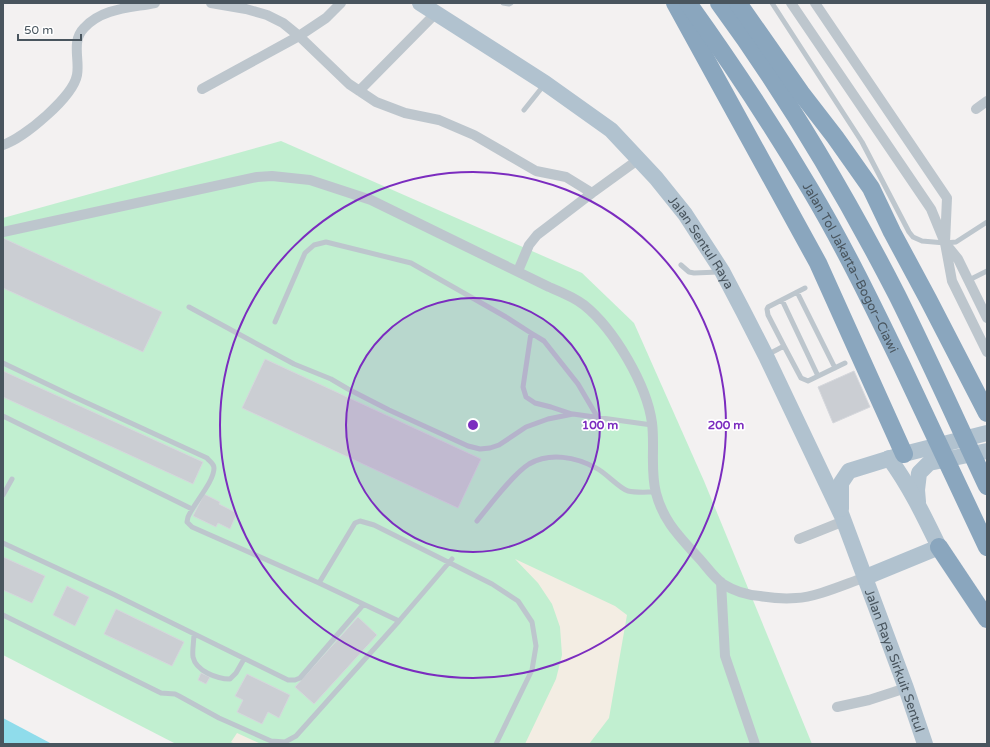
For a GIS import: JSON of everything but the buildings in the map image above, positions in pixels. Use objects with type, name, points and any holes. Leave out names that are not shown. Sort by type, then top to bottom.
[{"type":"highway","points":[[675,3],[818,264],[896,456]]},
{"type":"highway","name":"Jalan Tol Jakarta–Bogor–Ciawi","points":[[688,3],[737,72],[810,188],[874,309],[987,547]]},
{"type":"highway","name":"Jalan Tol Jakarta–Bogor–Ciawi","points":[[719,3],[753,49],[845,200],[896,295],[986,484]]},
{"type":"highway","points":[[738,3],[801,93],[835,137],[871,188],[892,232],[928,298],[987,413]]},
{"type":"highway","points":[[938,547],[987,619]]},
{"type":"main road","name":"Jalan Sentul Raya","points":[[420,3],[545,82],[611,130],[639,159],[674,200],[722,271],[766,356],[843,519],[866,577]]},
{"type":"main road","points":[[843,519],[841,482],[849,471],[896,456],[987,433]]},
{"type":"main road","points":[[918,505],[916,490],[919,473],[929,463],[987,451]]},
{"type":"main road","points":[[866,577],[938,547],[918,505],[900,473],[896,456]]},
{"type":"main road","name":"Jalan Raya Sirkuit Sentul","points":[[866,577],[925,744]]},
{"type":"street","points":[[3,145],[11,142],[29,130],[70,92],[75,83],[77,73],[76,52],[78,39],[82,29],[106,12],[154,3]]},
{"type":"street","points":[[211,3],[246,9],[267,15],[283,23],[359,91],[376,102],[406,113],[439,120],[474,135],[536,171],[566,177],[592,193]]},
{"type":"street","points":[[202,89],[299,36],[326,18],[341,3]]},
{"type":"street","points":[[791,3],[927,202],[946,243],[958,259],[987,318]]},
{"type":"street","points":[[815,3],[947,198],[946,243],[952,281],[987,352]]},
{"type":"street","points":[[359,91],[436,13]]},
{"type":"street","points":[[976,109],[987,101]]},
{"type":"street","points":[[518,271],[529,245],[537,235],[639,159]]},
{"type":"street","points":[[3,232],[257,177],[272,176],[310,180],[372,200],[567,294],[584,304],[609,329],[637,377],[647,400],[652,425],[655,492],[663,515],[680,539],[721,582],[730,588],[749,595],[781,599],[798,598],[817,594],[866,577]]},
{"type":"street","points":[[799,539],[843,519]]},
{"type":"street","points":[[721,582],[725,656],[754,744]]},
{"type":"street","points":[[837,706],[869,700],[906,688]]},
{"type":"lane","points":[[503,3],[511,3]]},
{"type":"lane","points":[[772,3],[862,142],[913,237],[922,242],[956,242],[987,222]]},
{"type":"lane","points":[[524,110],[545,82]]},
{"type":"lane","points":[[276,322],[305,253],[314,244],[326,242],[411,264],[506,317],[544,341],[578,384],[598,418]]},
{"type":"lane","points":[[681,265],[689,272],[694,273],[722,271]]},
{"type":"lane","points":[[969,280],[987,271]]},
{"type":"lane","points":[[805,288],[768,307],[767,310],[768,315],[801,378],[808,381],[845,363]]},
{"type":"lane","points":[[797,292],[835,368]]},
{"type":"lane","points":[[782,300],[818,376]]},
{"type":"lane","points":[[189,307],[294,364],[331,379],[348,390],[468,446],[480,449],[500,445],[526,427],[548,419],[573,414]]},
{"type":"lane","points":[[531,333],[523,386],[526,397],[535,404],[551,406],[573,414],[652,425]]},
{"type":"lane","points":[[766,356],[784,346]]},
{"type":"lane","points":[[3,363],[207,458],[213,464],[214,469],[211,478],[192,509],[187,522],[192,527],[319,583],[399,621]]},
{"type":"lane","points":[[3,416],[192,509]]},
{"type":"lane","points":[[477,521],[517,474],[529,464],[545,458],[558,456],[574,458],[597,468],[627,491],[655,492]]},
{"type":"lane","points":[[3,495],[12,479]]},
{"type":"lane","points":[[319,583],[355,523],[360,521],[374,525],[450,561],[492,584],[518,601],[532,622],[536,646],[532,670],[496,744]]},
{"type":"lane","points":[[3,543],[115,595],[288,680],[300,678],[363,605]]},
{"type":"lane","points":[[3,615],[161,694],[175,694],[219,718],[271,741],[285,742],[296,736],[399,621],[450,561]]},
{"type":"lane","points":[[194,634],[193,656],[196,664],[201,669],[222,679],[230,679],[236,673],[244,659]]},
{"type":"green space","points":[[281,141],[582,273],[634,323],[704,481],[812,744],[176,744],[3,655],[3,218]]},
{"type":"sand","points":[[515,559],[615,606],[627,615],[609,718],[589,744],[525,744],[556,679],[562,655],[560,627],[552,604],[538,583]]},
{"type":"sand","points":[[237,733],[261,744],[235,744],[231,742]]},
{"type":"water","points":[[3,718],[52,744],[3,744]]}]
